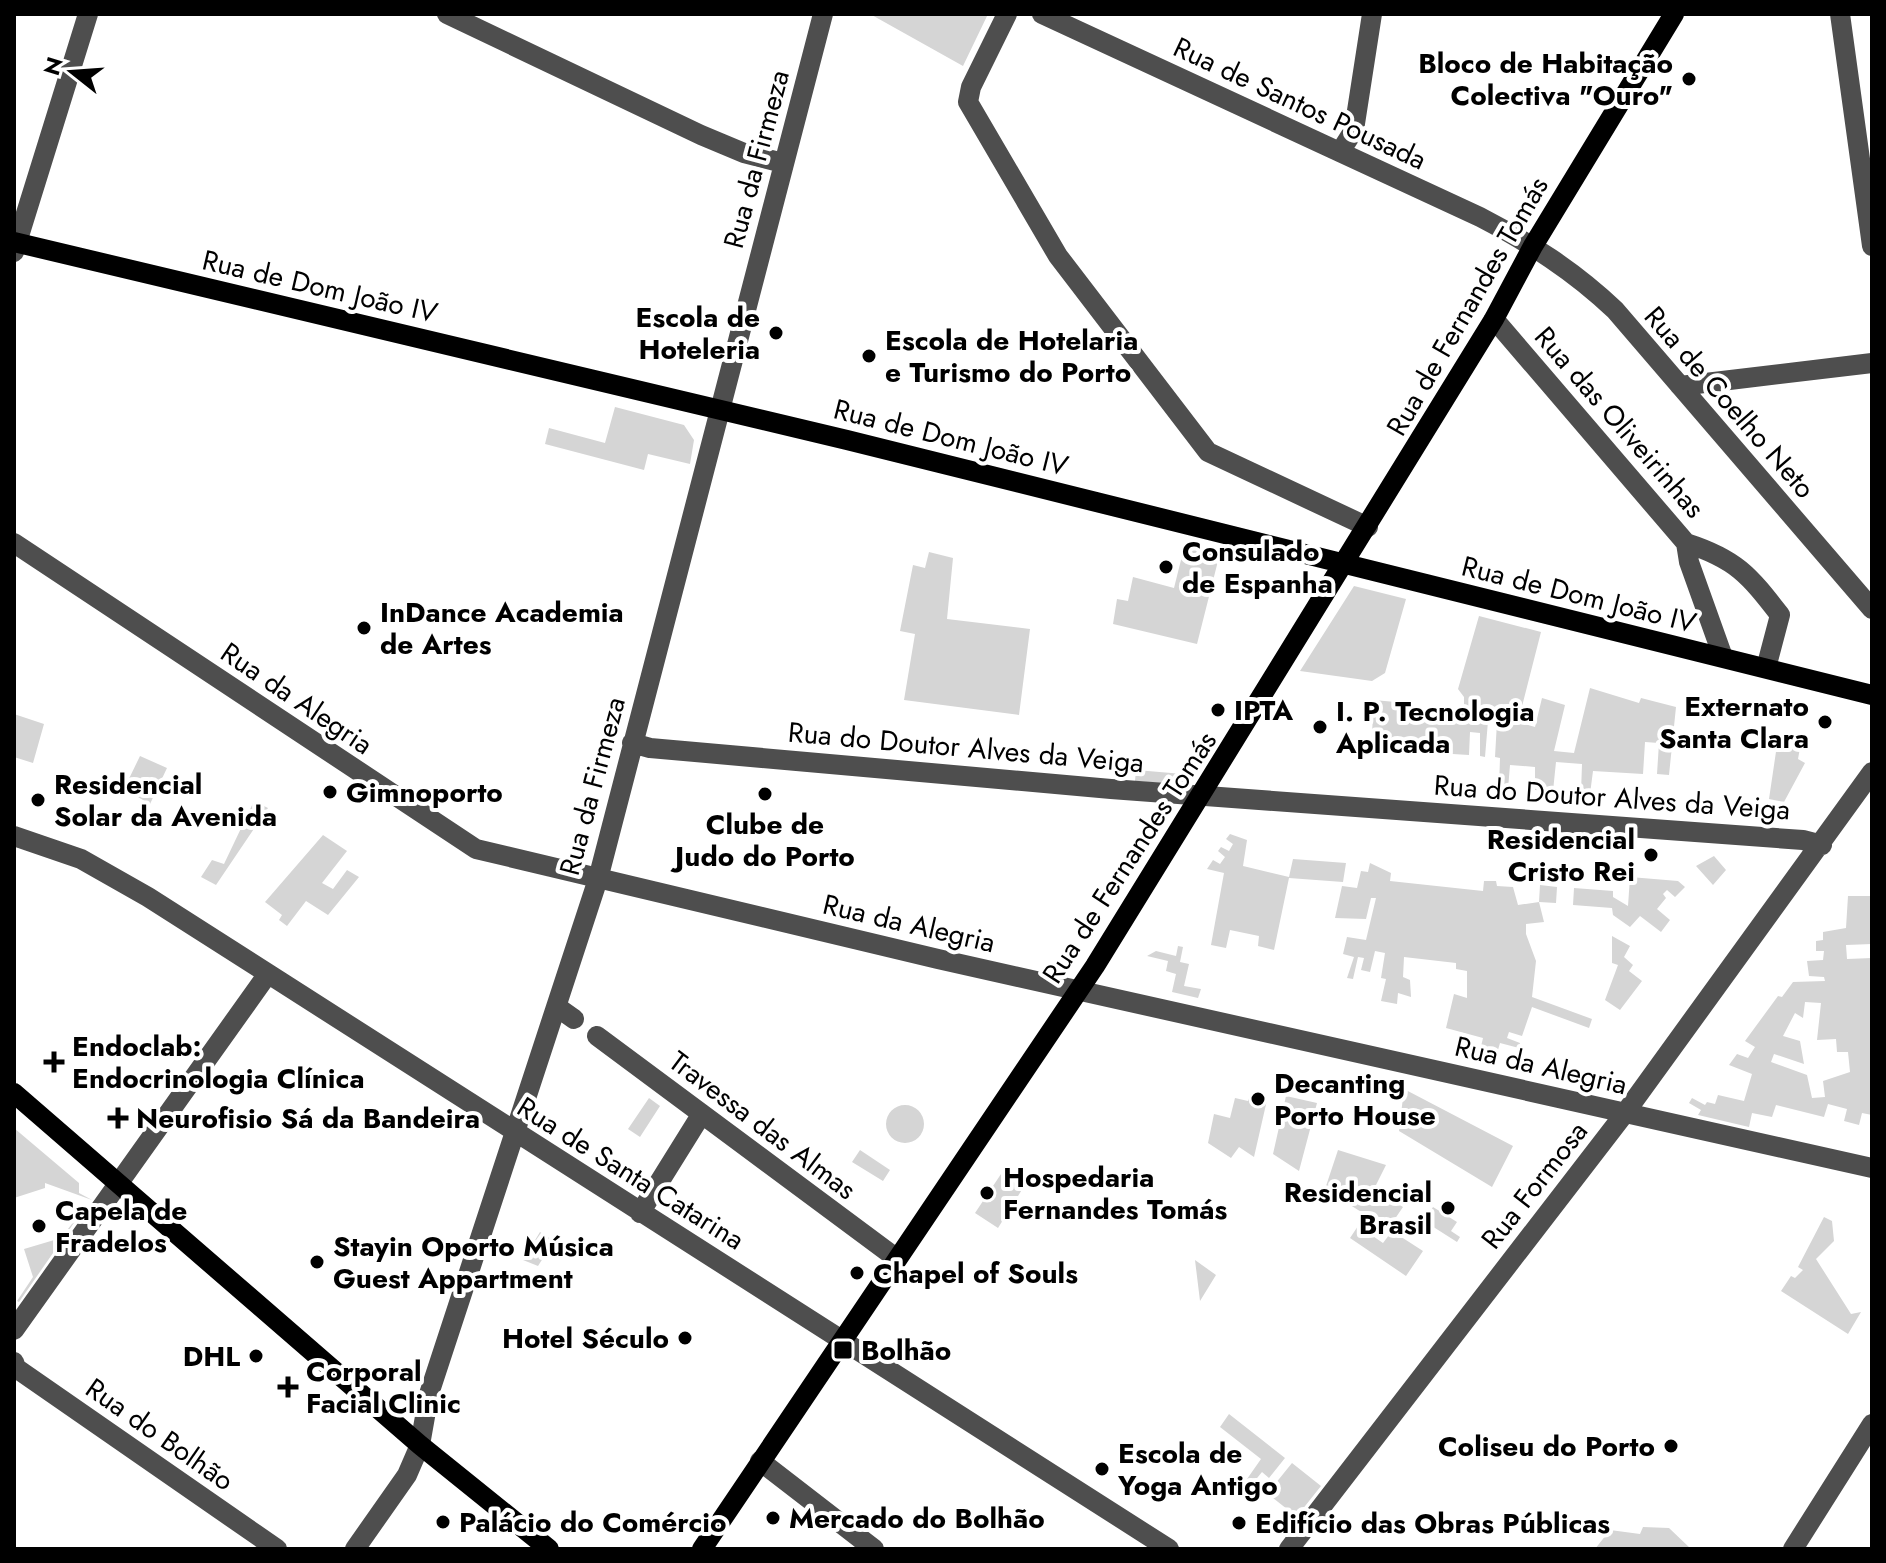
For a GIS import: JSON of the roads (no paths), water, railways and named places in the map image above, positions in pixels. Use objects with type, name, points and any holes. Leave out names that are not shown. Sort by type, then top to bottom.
[{"type":"main road","name":"Rua de Fernandes Tomás","points":[[702,1549],[1078,991],[1204,794],[1494,319],[1533,246],[1674,14]]},
{"type":"main road","name":"Rua de Dom João IV","points":[[15,245],[720,410],[1872,695]]},
{"type":"main road","points":[[14,1093],[420,1445],[549,1549]]},
{"type":"street","points":[[15,245],[88,14]]},
{"type":"street","points":[[447,14],[701,135],[744,153],[783,163]]},
{"type":"street","name":"Rua da Firmeza","points":[[355,1549],[400,1486],[420,1445],[429,1394],[516,1134],[565,1013],[632,743],[823,14]]},
{"type":"street","points":[[1007,14],[971,87],[968,102],[1058,256],[1208,452],[1368,527]]},
{"type":"street","name":"Rua de Santos Pousada","points":[[1042,14],[1340,152],[1533,246]]},
{"type":"street","points":[[1340,152],[1354,130],[1372,14]]},
{"type":"street","points":[[1840,14],[1871,237]]},
{"type":"street","name":"Rua de Coelho Neto","points":[[1533,246],[1581,278],[1604,299],[1872,609]]},
{"type":"street","name":"Rua das Oliveirinhas","points":[[1494,319],[1686,543],[1689,562],[1723,657]]},
{"type":"street","points":[[1680,386],[1872,363]]},
{"type":"street","name":"Rua da Alegria","points":[[14,543],[476,849],[1078,991],[1872,1168]]},
{"type":"street","points":[[1686,543],[1708,550],[1748,573],[1780,615],[1766,668]]},
{"type":"street","name":"Rua do Doutor Alves da Veiga","points":[[632,743],[650,748],[951,776],[1803,840],[1822,845]]},
{"type":"street","name":"Rua Formosa","points":[[1289,1549],[1625,1113],[1872,772]]},
{"type":"street","name":"Rua de Santa Catarina","points":[[14,836],[81,859],[148,897],[1169,1549]]},
{"type":"street","points":[[14,1330],[267,975]]},
{"type":"street","name":"Travessa das Almas","points":[[597,1036],[896,1258]]},
{"type":"street","points":[[640,1213],[701,1115]]},
{"type":"street","name":"Rua do Bolhão","points":[[14,1362],[16,1368],[277,1549]]},
{"type":"street","points":[[1793,1549],[1872,1424]]},
{"type":"street","points":[[760,1461],[874,1549]]},
{"type":"place","name":"Bloco de Habitação Colectiva \"Ouro\"","points":[[1689,79]]},
{"type":"place","name":"Escola de Hoteleria","points":[[776,333]]},
{"type":"place","name":"Escola de Hotelaria e Turismo do Porto","points":[[869,356]]},
{"type":"place","name":"Consulado de Espanha","points":[[1166,567]]},
{"type":"place","name":"InDance Academia de Artes","points":[[364,628]]},
{"type":"place","name":"IPTA","points":[[1218,710]]},
{"type":"place","name":"Externato Santa Clara","points":[[1825,722]]},
{"type":"place","name":"I. P. Tecnologia Aplicada","points":[[1320,727]]},
{"type":"place","name":"Gimnoporto","points":[[330,792]]},
{"type":"place","name":"Clube de Judo do Porto","points":[[765,794]]},
{"type":"place","name":"Residencial Solar da Avenida","points":[[38,800]]},
{"type":"place","name":"Residencial Cristo Rei","points":[[1651,855]]},
{"type":"place","name":"Endoclab: Endocrinologia Clínica","points":[[54,1062]]},
{"type":"place","name":"Decanting Porto House","points":[[1258,1099]]},
{"type":"place","name":"Neurofisio Sá da Bandeira","points":[[118,1118]]},
{"type":"place","name":"Hospedaria Fernandes Tomás","points":[[987,1193]]},
{"type":"place","name":"Residencial Brasil","points":[[1448,1208]]},
{"type":"place","name":"Capela de Fradelos","points":[[39,1226]]},
{"type":"place","name":"Stayin Oporto Música Guest Appartment","points":[[317,1262]]},
{"type":"place","name":"Chapel of Souls","points":[[857,1273]]},
{"type":"place","name":"Hotel Século","points":[[685,1338]]},
{"type":"place","name":"Bolhão","points":[[843,1350]]},
{"type":"place","name":"DHL","points":[[256,1356]]},
{"type":"place","name":"Corporal Facial Clinic","points":[[288,1387]]},
{"type":"place","name":"Coliseu do Porto","points":[[1671,1446]]},
{"type":"place","name":"Escola de Yoga Antigo","points":[[1102,1469]]},
{"type":"place","name":"Mercado do Bolhão","points":[[773,1518]]},
{"type":"place","name":"Palácio do Comércio","points":[[443,1522]]},
{"type":"place","name":"Edifício das Obras Públicas","points":[[1239,1523]]}]
